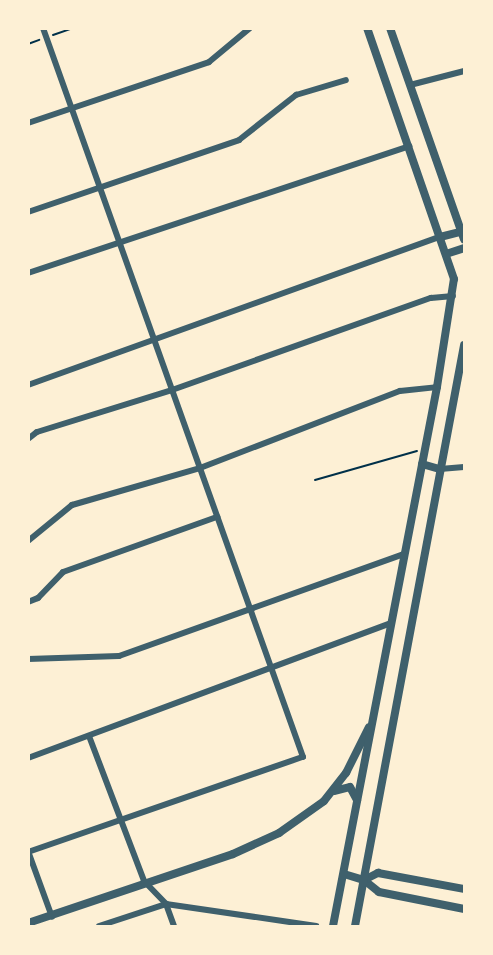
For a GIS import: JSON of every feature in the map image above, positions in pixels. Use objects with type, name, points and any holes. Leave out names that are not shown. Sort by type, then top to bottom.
[{"type":"street","points":[[43,28],[303,757],[29,851],[52,916]]},
{"type":"street","points":[[28,123],[209,62],[250,28]]},
{"type":"street","points":[[333,927],[437,387],[454,279],[367,28]]},
{"type":"street","points":[[28,385],[440,237],[464,234],[390,28]]},
{"type":"street","points":[[410,85],[465,71]]},
{"type":"street","points":[[28,212],[239,140],[296,95],[346,80]]},
{"type":"street","points":[[28,273],[409,146]]},
{"type":"street","points":[[446,254],[465,248]]},
{"type":"street","points":[[28,439],[37,432],[172,390],[431,297],[453,296]]},
{"type":"street","points":[[355,927],[465,345]]},
{"type":"street","points":[[28,541],[72,505],[200,468],[400,391],[437,387]]},
{"type":"street","points":[[422,464],[440,469],[465,467]]},
{"type":"street","points":[[28,602],[38,598],[63,572],[218,517]]},
{"type":"street","points":[[28,659],[119,656],[250,607],[404,554]]},
{"type":"street","points":[[28,758],[272,670],[391,623]]},
{"type":"street","points":[[28,923],[254,846],[306,818],[346,773],[374,714]]},
{"type":"street","points":[[89,736],[144,882],[166,904],[174,927]]},
{"type":"street","points":[[330,793],[350,787],[358,805]]},
{"type":"street","points":[[364,880],[378,873],[465,889]]},
{"type":"street","points":[[344,874],[364,880],[379,892],[465,909]]},
{"type":"street","points":[[102,926],[166,904],[312,926]]},
{"type":"path","points":[[315,480],[425,449]]}]
